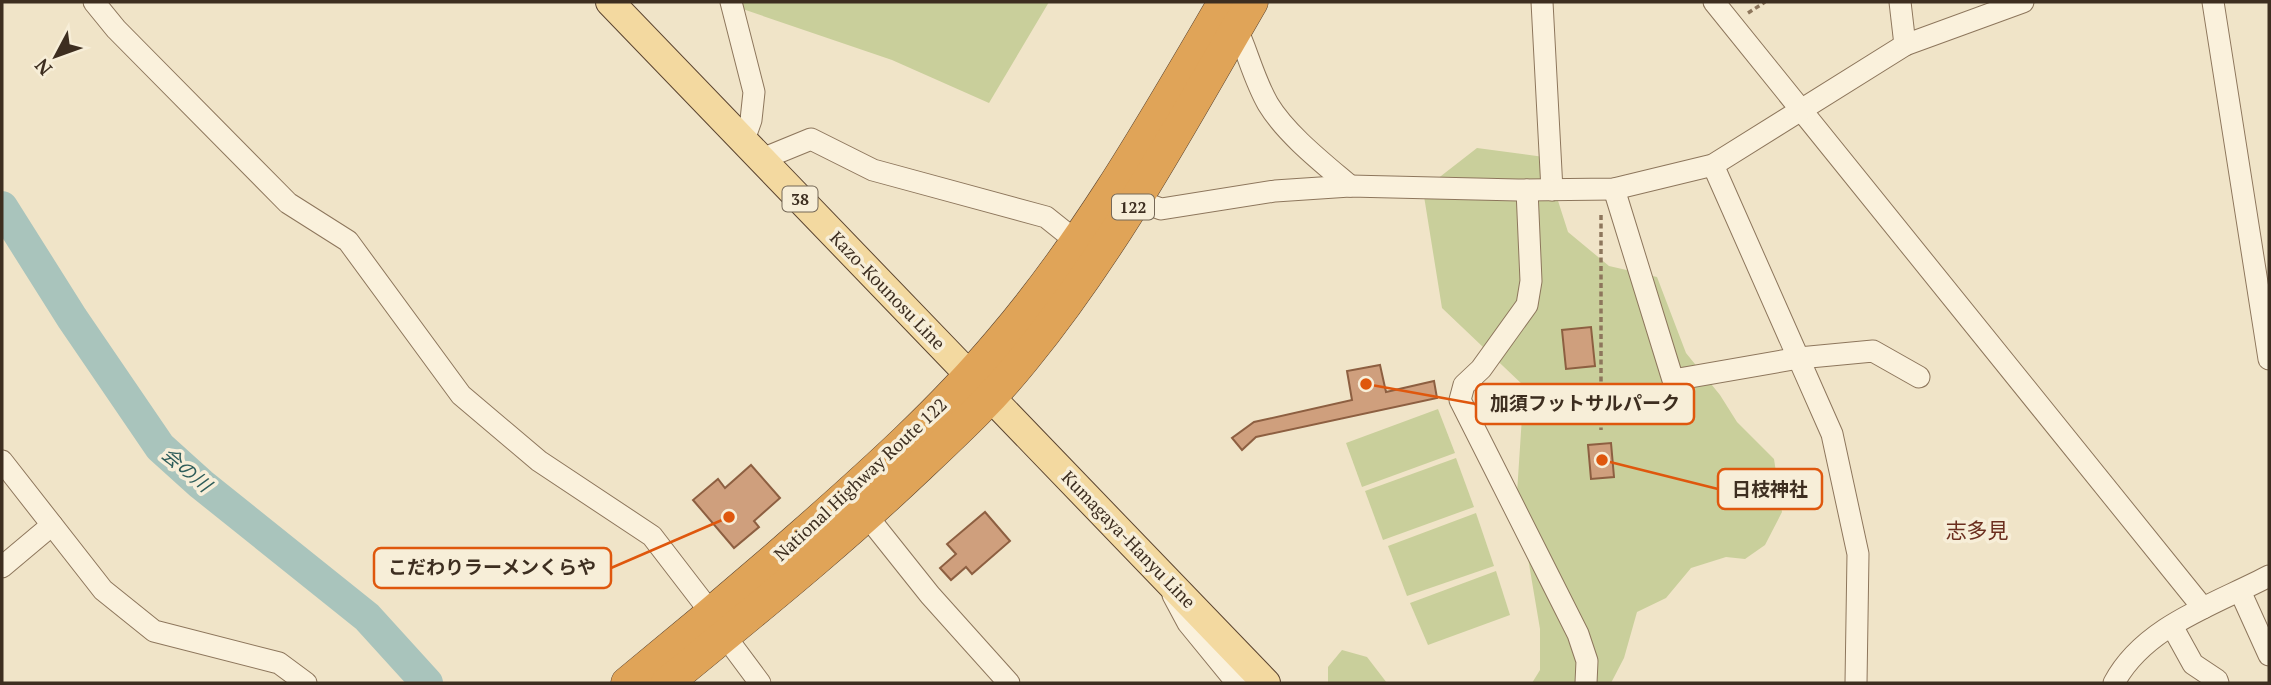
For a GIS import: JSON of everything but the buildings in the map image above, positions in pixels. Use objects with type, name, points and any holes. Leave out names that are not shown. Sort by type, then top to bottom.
[{"type":"highway","name":"National Highway Route 122","points":[[627,683],[718,625],[867,516],[991,397],[1061,310],[1137,200],[1232,7]]},
{"type":"highway","name":"National Highway Route 122","points":[[667,683],[718,625],[924,424],[1001,340],[1076,241],[1232,7]]},
{"type":"main road","name":"Kazo-Kounosu Line","points":[[610,2],[991,397]]},
{"type":"main road","name":"Kumagaya-Hanyu Line","points":[[991,397],[1266,683]]},
{"type":"street","points":[[94,2],[116,29],[288,203],[348,242],[461,395],[539,461],[652,536],[760,683]]},
{"type":"street","points":[[731,2],[754,92],[751,120],[753,150],[811,139],[873,170],[1046,217],[1076,241]]},
{"type":"street","points":[[1542,2],[1552,190]]},
{"type":"street","points":[[1714,2],[2203,608]]},
{"type":"street","points":[[1900,2],[1905,45]]},
{"type":"street","points":[[1137,200],[1161,209],[1275,191],[1350,186],[1607,189],[1713,165],[1905,45],[2023,2]]},
{"type":"street","points":[[2213,2],[2269,359]]},
{"type":"street","points":[[1232,7],[1249,65],[1269,106],[1307,150],[1350,186]]},
{"type":"street","points":[[1713,165],[1832,434],[1858,554],[1856,683]]},
{"type":"street","points":[[1607,189],[1673,380],[1799,358],[1873,351],[1919,377]]},
{"type":"street","points":[[1527,190],[1531,281],[1527,305],[1482,369],[1464,385],[1460,400],[1578,634],[1587,662],[1586,683]]},
{"type":"street","points":[[2,461],[103,590],[153,631],[279,663],[306,683]]},
{"type":"street","points":[[867,516],[930,595],[1009,683]]},
{"type":"street","points":[[2,567],[52,525]]},
{"type":"street","points":[[2113,683],[2146,643],[2203,608],[2269,576]]},
{"type":"street","points":[[1165,577],[1179,610],[1237,683]]},
{"type":"street","points":[[2241,591],[2269,655]]},
{"type":"street","points":[[2172,626],[2193,664],[2217,680],[2217,683]]},
{"type":"path","points":[[1601,430],[1607,189]]},
{"type":"green space","points":[[722,2],[1049,2],[989,103],[892,60]]},
{"type":"green space","points":[[1477,148],[1544,157],[1568,232],[1609,266],[1657,277],[1686,353],[1720,395],[1737,422],[1774,459],[1782,512],[1765,545],[1745,559],[1726,557],[1691,568],[1666,598],[1637,612],[1624,658],[1611,683],[1532,683],[1540,670],[1540,629],[1517,493],[1524,386],[1442,308],[1423,190]]},
{"type":"green space","points":[[1438,409],[1455,453],[1362,487],[1346,443]]},
{"type":"green space","points":[[1456,458],[1474,507],[1383,540],[1365,491]]},
{"type":"green space","points":[[1476,513],[1494,566],[1407,596],[1388,546]]},
{"type":"green space","points":[[1496,571],[1510,615],[1428,645],[1410,603]]},
{"type":"green space","points":[[1342,650],[1367,657],[1387,683],[1328,683],[1328,667]]},
{"type":"waterway","name":"会の川","points":[[2,207],[72,318],[160,447],[201,484],[367,617],[427,683]]},
{"type":"place","name":"加須フットサルパーク","points":[[1366,384]]},
{"type":"place","name":"日枝神社","points":[[1602,460]]},
{"type":"place","name":"こだわりラーメンくらや","points":[[729,517]]},
{"type":"district","name":"志多見","points":[[1977,530]]}]
